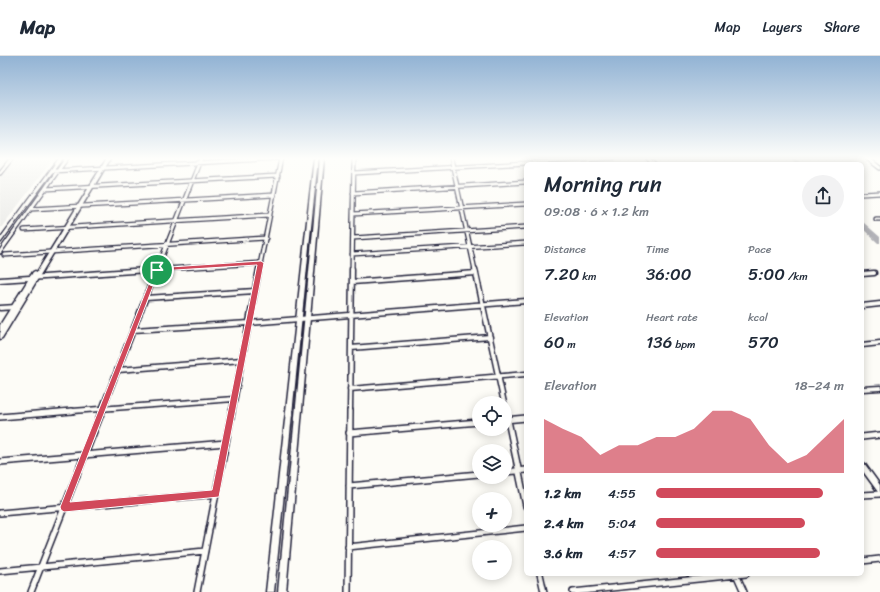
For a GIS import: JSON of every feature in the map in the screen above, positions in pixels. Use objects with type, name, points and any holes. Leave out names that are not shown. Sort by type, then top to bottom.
[{"type":"main road","points":[[0,337],[33,278],[92,183]]},
{"type":"main road","points":[[270,592],[313,183]]},
{"type":"main road","points":[[282,592],[319,183]]},
{"type":"main road","points":[[0,328],[16,307]]},
{"type":"main road","points":[[864,468],[880,490]]},
{"type":"street","points":[[0,241],[43,183]]},
{"type":"street","points":[[0,252],[49,183]]},
{"type":"street","points":[[45,189],[151,183]]},
{"type":"street","points":[[31,592],[191,183]]},
{"type":"street","points":[[197,592],[277,183]]},
{"type":"street","points":[[348,592],[353,183]]},
{"type":"street","points":[[457,183],[502,396]]},
{"type":"street","points":[[353,193],[512,183]]},
{"type":"street","points":[[864,194],[880,193]]},
{"type":"street","points":[[31,209],[274,195]]},
{"type":"street","points":[[353,214],[524,204]]},
{"type":"street","points":[[24,230],[270,215]]},
{"type":"street","points":[[353,238],[524,227]]},
{"type":"street","points":[[4,255],[266,238]]},
{"type":"street","points":[[352,254],[524,243]]},
{"type":"street","points":[[0,280],[261,263]]},
{"type":"street","points":[[352,282],[476,273]]},
{"type":"street","points":[[864,274],[874,273]]},
{"type":"street","points":[[146,298],[255,291]]},
{"type":"street","points":[[133,330],[249,323],[524,301]]},
{"type":"street","points":[[864,306],[880,304]]},
{"type":"street","points":[[0,308],[16,307]]},
{"type":"street","points":[[351,348],[490,337]]},
{"type":"street","points":[[864,345],[880,343]]},
{"type":"street","points":[[118,370],[242,360]]},
{"type":"street","points":[[350,389],[524,374]]},
{"type":"street","points":[[864,389],[880,388]]},
{"type":"street","points":[[0,417],[234,399]]},
{"type":"street","points":[[512,419],[524,418]]},
{"type":"street","points":[[349,433],[472,423]]},
{"type":"street","points":[[864,437],[880,435]]},
{"type":"street","points":[[510,436],[524,497]]},
{"type":"street","points":[[0,462],[226,443]]},
{"type":"street","points":[[512,471],[524,470]]},
{"type":"street","points":[[349,486],[472,475]]},
{"type":"street","points":[[0,513],[216,494]]},
{"type":"street","points":[[864,495],[880,494]]},
{"type":"street","points":[[348,547],[524,528]]},
{"type":"street","points":[[0,571],[205,551]]},
{"type":"street","points":[[864,561],[880,559]]},
{"type":"street","points":[[540,576],[544,592]]},
{"type":"street","points":[[573,592],[726,576]]},
{"type":"street","points":[[736,576],[744,592]]},
{"type":"shaded area","points":[[0,183],[35,183],[0,229]]},
{"type":"waterway","points":[[864,226],[880,241]]},
{"type":"route","points":[[261,263],[216,494],[64,507],[102,408],[157,270],[261,263]]}]
